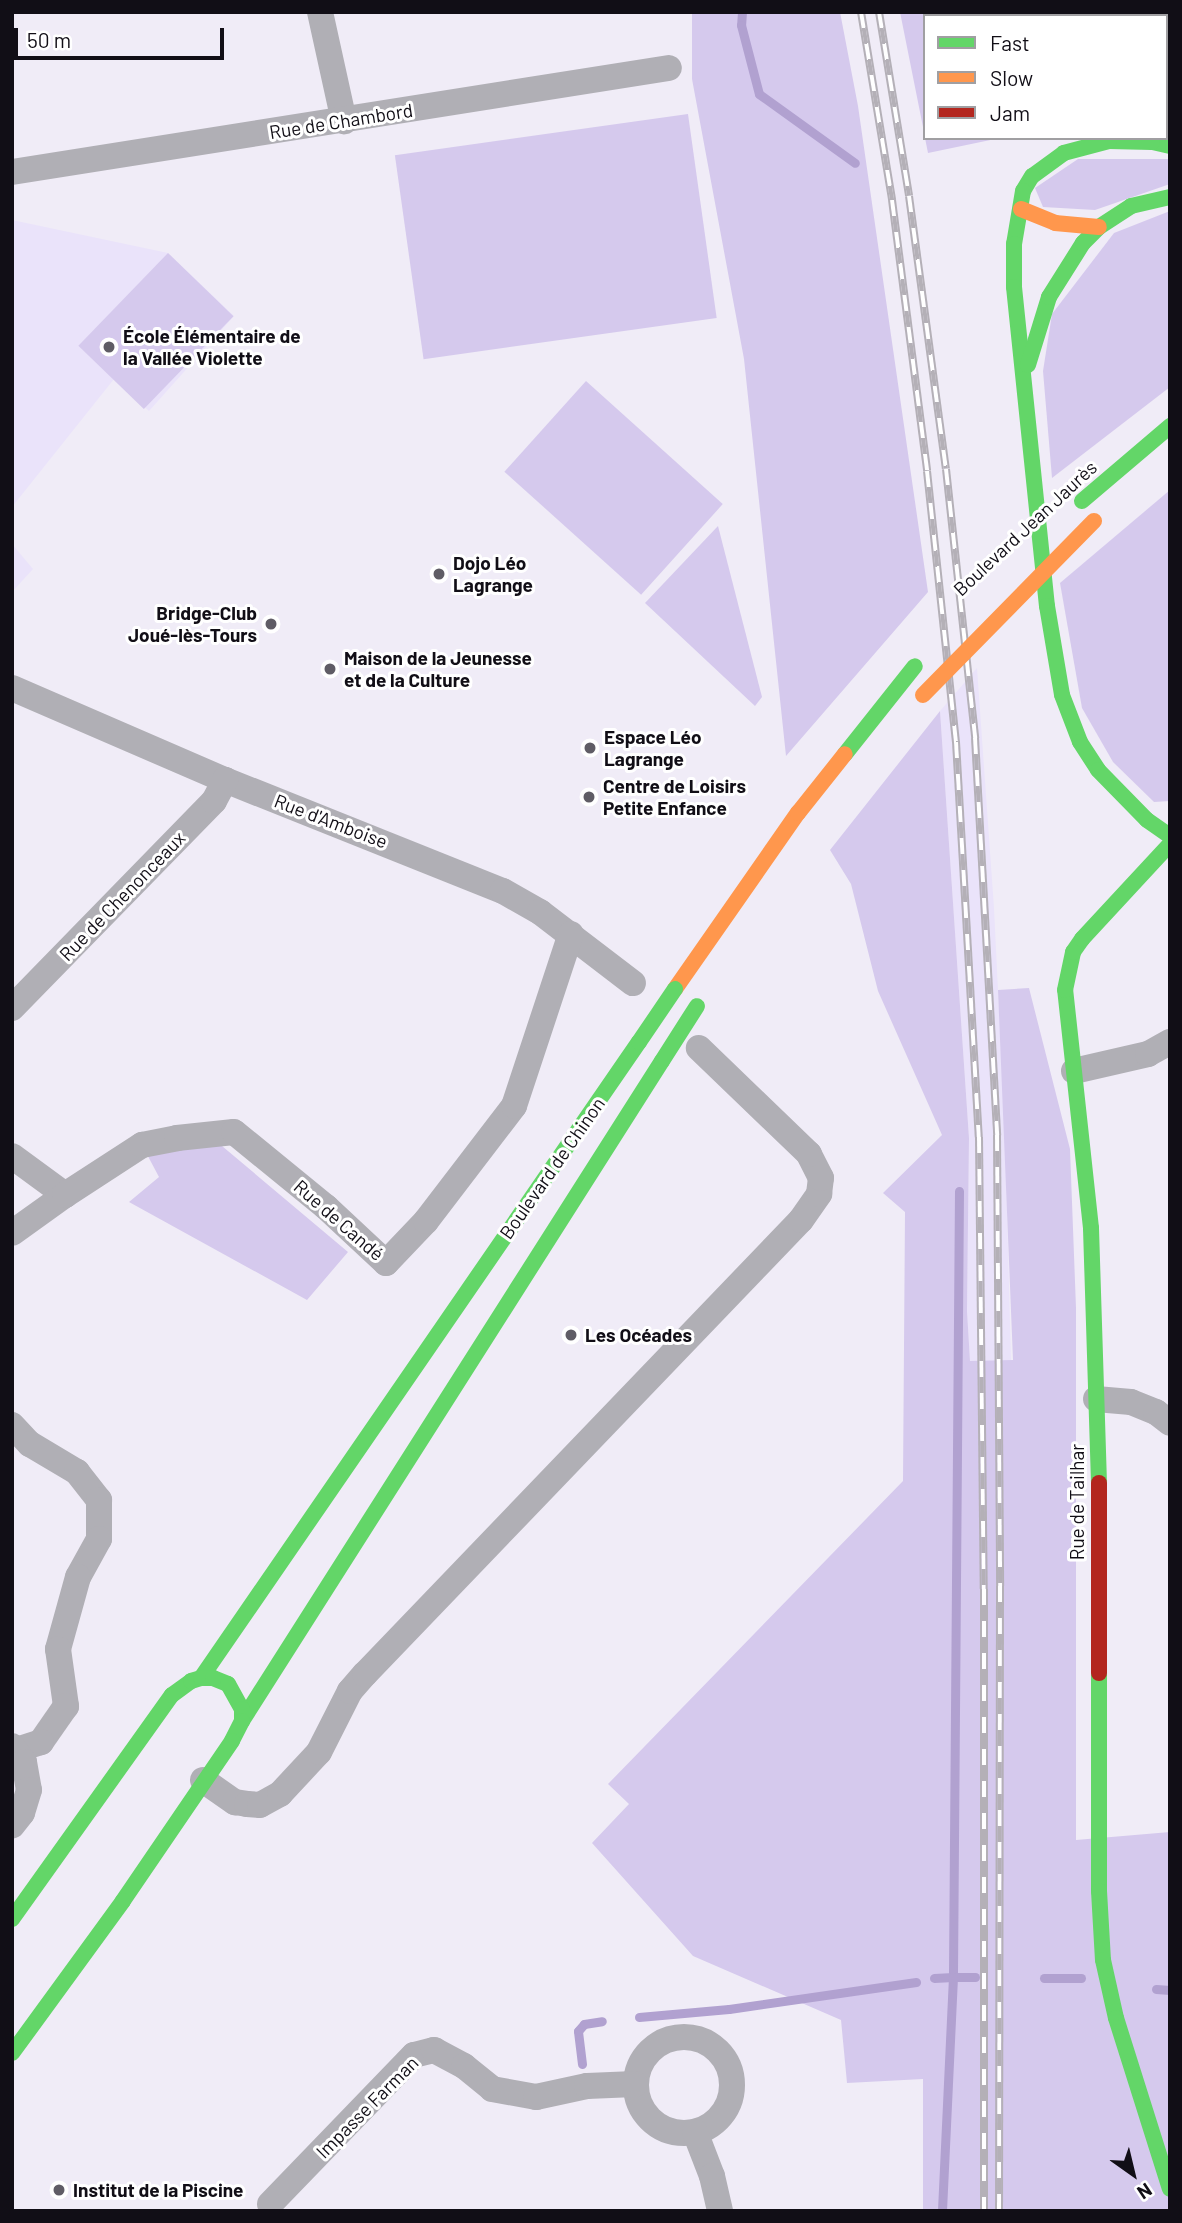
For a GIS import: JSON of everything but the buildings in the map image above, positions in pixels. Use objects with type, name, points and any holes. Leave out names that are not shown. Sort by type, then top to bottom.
[{"type":"main road","points":[[1170,146],[1152,142],[1109,141],[1064,153],[1032,176],[1023,191],[1014,244],[1014,287],[1047,606],[1062,695],[1080,742],[1098,770],[1147,820],[1170,836]]},
{"type":"main road","points":[[1024,388],[1038,326],[1049,297],[1072,257],[1099,227],[1131,206],[1170,197]]},
{"type":"main road","points":[[1021,209],[1055,223],[1099,227]]},
{"type":"main road","name":"Boulevard Jean Jaurès","points":[[1078,505],[1170,426]]},
{"type":"main road","points":[[919,701],[1099,518]]},
{"type":"main road","name":"Boulevard Jean Jaurès","points":[[1026,553],[1054,527]]},
{"type":"main road","name":"Boulevard de Chinon","points":[[201,1678],[798,813],[915,666],[930,651]]},
{"type":"main road","name":"Rue de Tailhar","points":[[1170,844],[1095,922],[1073,952],[1065,990],[1091,1228],[1096,1399],[1099,1891],[1103,1960],[1116,2018],[1170,2189]]},
{"type":"main road","name":"Boulevard de Chinon","points":[[12,2053],[123,1901],[232,1741],[242,1721],[700,1000]]},
{"type":"main road","points":[[12,1919],[162,1708],[182,1687],[201,1678],[221,1680],[234,1691],[242,1709],[242,1721]]},
{"type":"main road","points":[[23,1880],[43,1874]]},
{"type":"street","points":[[320,12],[344,121]]},
{"type":"street","name":"Rue de Chambord","points":[[12,172],[669,68]]},
{"type":"street","name":"Rue d'Amboise","points":[[12,688],[225,779],[463,873],[540,912],[633,983]]},
{"type":"street","name":"Rue de Chenonceaux","points":[[12,1008],[214,800],[225,779]]},
{"type":"street","name":"Rue de Candé","points":[[65,1195],[142,1145],[234,1132],[326,1207],[386,1263],[426,1221],[514,1106],[570,934]]},
{"type":"street","points":[[1074,1071],[1148,1054],[1170,1042]]},
{"type":"street","points":[[203,1780],[235,1802],[260,1805],[280,1794],[319,1752],[349,1692],[365,1674],[801,1220],[819,1194],[821,1178],[809,1154],[699,1048]]},
{"type":"street","points":[[12,1157],[65,1195],[12,1233]]},
{"type":"street","points":[[1096,1399],[1131,1402],[1156,1412],[1170,1423]]},
{"type":"street","points":[[12,1426],[30,1444],[77,1472],[99,1500],[99,1539],[78,1577],[58,1648],[66,1706],[41,1742],[14,1748],[24,1762],[29,1790],[22,1813],[12,1826]]},
{"type":"street","points":[[692,2036],[714,2047],[729,2066],[733,2083],[723,2114],[710,2126],[695,2132],[673,2132],[654,2123],[644,2112],[635,2084],[638,2068],[646,2053],[659,2043],[675,2037],[692,2036]]},
{"type":"street","name":"Impasse Farman","points":[[270,2204],[414,2055],[434,2050],[464,2066],[492,2089],[536,2097],[587,2086],[635,2084]]},
{"type":"street","points":[[695,2132],[712,2176],[720,2211]]},
{"type":"shaded area","points":[[692,12],[840,12],[858,106],[928,592],[786,756],[744,359],[692,79]]},
{"type":"shaded area","points":[[900,12],[1170,12],[1170,133],[1168,14],[923,14],[923,127]]},
{"type":"shaded area","points":[[688,114],[717,318],[424,359],[395,155]]},
{"type":"shaded area","points":[[925,140],[990,140],[928,153]]},
{"type":"shaded area","points":[[1078,159],[1170,159],[1170,184],[1095,210],[1043,207],[1035,188]]},
{"type":"shaded area","points":[[1170,211],[1170,387],[1052,478],[1043,371],[1052,314],[1114,233]]},
{"type":"shaded area","name":"École Élémentaire de la Vallée Violette","points":[[12,220],[168,253],[234,316],[149,411],[114,379],[12,507]]},
{"type":"shaded area","points":[[168,253],[233,316],[144,409],[78,346]]},
{"type":"shaded area","points":[[586,381],[723,504],[641,595],[504,472]]},
{"type":"shaded area","points":[[1170,490],[1170,801],[1154,802],[1113,762],[1082,708],[1060,583]]},
{"type":"shaded area","points":[[718,526],[762,697],[755,706],[645,603]]},
{"type":"shaded area","points":[[12,544],[33,569],[12,592]]},
{"type":"shaded area","points":[[977,668],[994,908],[1005,1135],[1017,1588],[970,1361],[967,1311],[969,1138],[940,711]]},
{"type":"shaded area","points":[[940,711],[969,1138],[967,1311],[970,1361],[1013,1360],[998,990],[1029,988],[1070,1149],[1076,1308],[1076,1840],[1170,1832],[1170,2211],[923,2211],[923,2079],[847,2083],[841,2020],[693,1956],[592,1843],[629,1804],[608,1784],[903,1481],[905,1212],[883,1193],[942,1135],[878,991],[851,884],[830,850]]},
{"type":"shaded area","points":[[142,1145],[222,1146],[348,1252],[307,1300],[129,1202],[159,1177]]},
{"type":"waterway","points":[[742,12],[741,25],[759,94],[855,163]]},
{"type":"waterway","points":[[959,1191],[953,1977],[975,1977]]},
{"type":"waterway","points":[[934,1978],[953,1977],[942,2211]]},
{"type":"waterway","points":[[1044,1978],[1081,1978]]},
{"type":"waterway","points":[[639,2017],[729,2009],[916,1982]]},
{"type":"waterway","points":[[1156,1989],[1170,1990]]},
{"type":"waterway","points":[[582,2064],[578,2031],[584,2024],[602,2021]]},
{"type":"railway","points":[[861,12],[892,200],[927,471],[956,742],[979,1137],[984,1589],[984,2211]]},
{"type":"railway","points":[[879,12],[909,196],[946,469],[975,738],[997,1135],[1000,1586],[999,2211]]},
{"type":"traffic: fast","points":[[1170,146],[1152,142],[1109,141],[1064,153],[1032,176],[1023,191],[1014,244],[1014,287],[1047,606],[1062,695],[1080,742],[1098,770],[1147,820],[1170,836]]},
{"type":"traffic: fast","points":[[1028,365],[1049,297],[1083,243],[1099,227],[1131,206],[1170,197]]},
{"type":"traffic: fast","points":[[1082,501],[1170,426]]},
{"type":"traffic: fast","points":[[845,754],[915,666]]},
{"type":"traffic: fast","points":[[1099,1483],[1091,1228],[1065,990],[1073,952],[1082,939],[1170,844]]},
{"type":"traffic: fast","points":[[639,1042],[675,989]]},
{"type":"traffic: fast","points":[[662,1061],[697,1006]]},
{"type":"traffic: fast","points":[[201,1678],[639,1042]]},
{"type":"traffic: fast","points":[[242,1721],[662,1061]]},
{"type":"traffic: fast","points":[[1099,1673],[1099,1891],[1103,1960],[1116,2018],[1170,2189]]},
{"type":"traffic: fast","points":[[12,1919],[172,1695],[191,1681],[201,1678],[213,1678],[228,1684],[242,1709],[242,1721],[232,1741],[123,1901],[12,2053]]},
{"type":"traffic: slow","points":[[1021,209],[1055,223],[1099,227]]},
{"type":"traffic: slow","points":[[923,695],[1094,521]]},
{"type":"traffic: slow","points":[[675,989],[798,813],[845,754]]},
{"type":"traffic: jam","points":[[1099,1483],[1099,1673]]},
{"type":"place","name":"École Élémentaire de la Vallée Violette","points":[[109,347]]},
{"type":"place","name":"Dojo Léo Lagrange","points":[[439,574]]},
{"type":"place","name":"Bridge-Club Joué-lès-Tours","points":[[271,624]]},
{"type":"place","name":"Maison de la Jeunesse et de la Culture","points":[[330,669]]},
{"type":"place","name":"Espace Léo Lagrange","points":[[590,748]]},
{"type":"place","name":"Centre de Loisirs Petite Enfance","points":[[589,797]]},
{"type":"place","name":"Les Océades","points":[[571,1335]]},
{"type":"place","name":"Institut de la Piscine","points":[[59,2190]]}]
